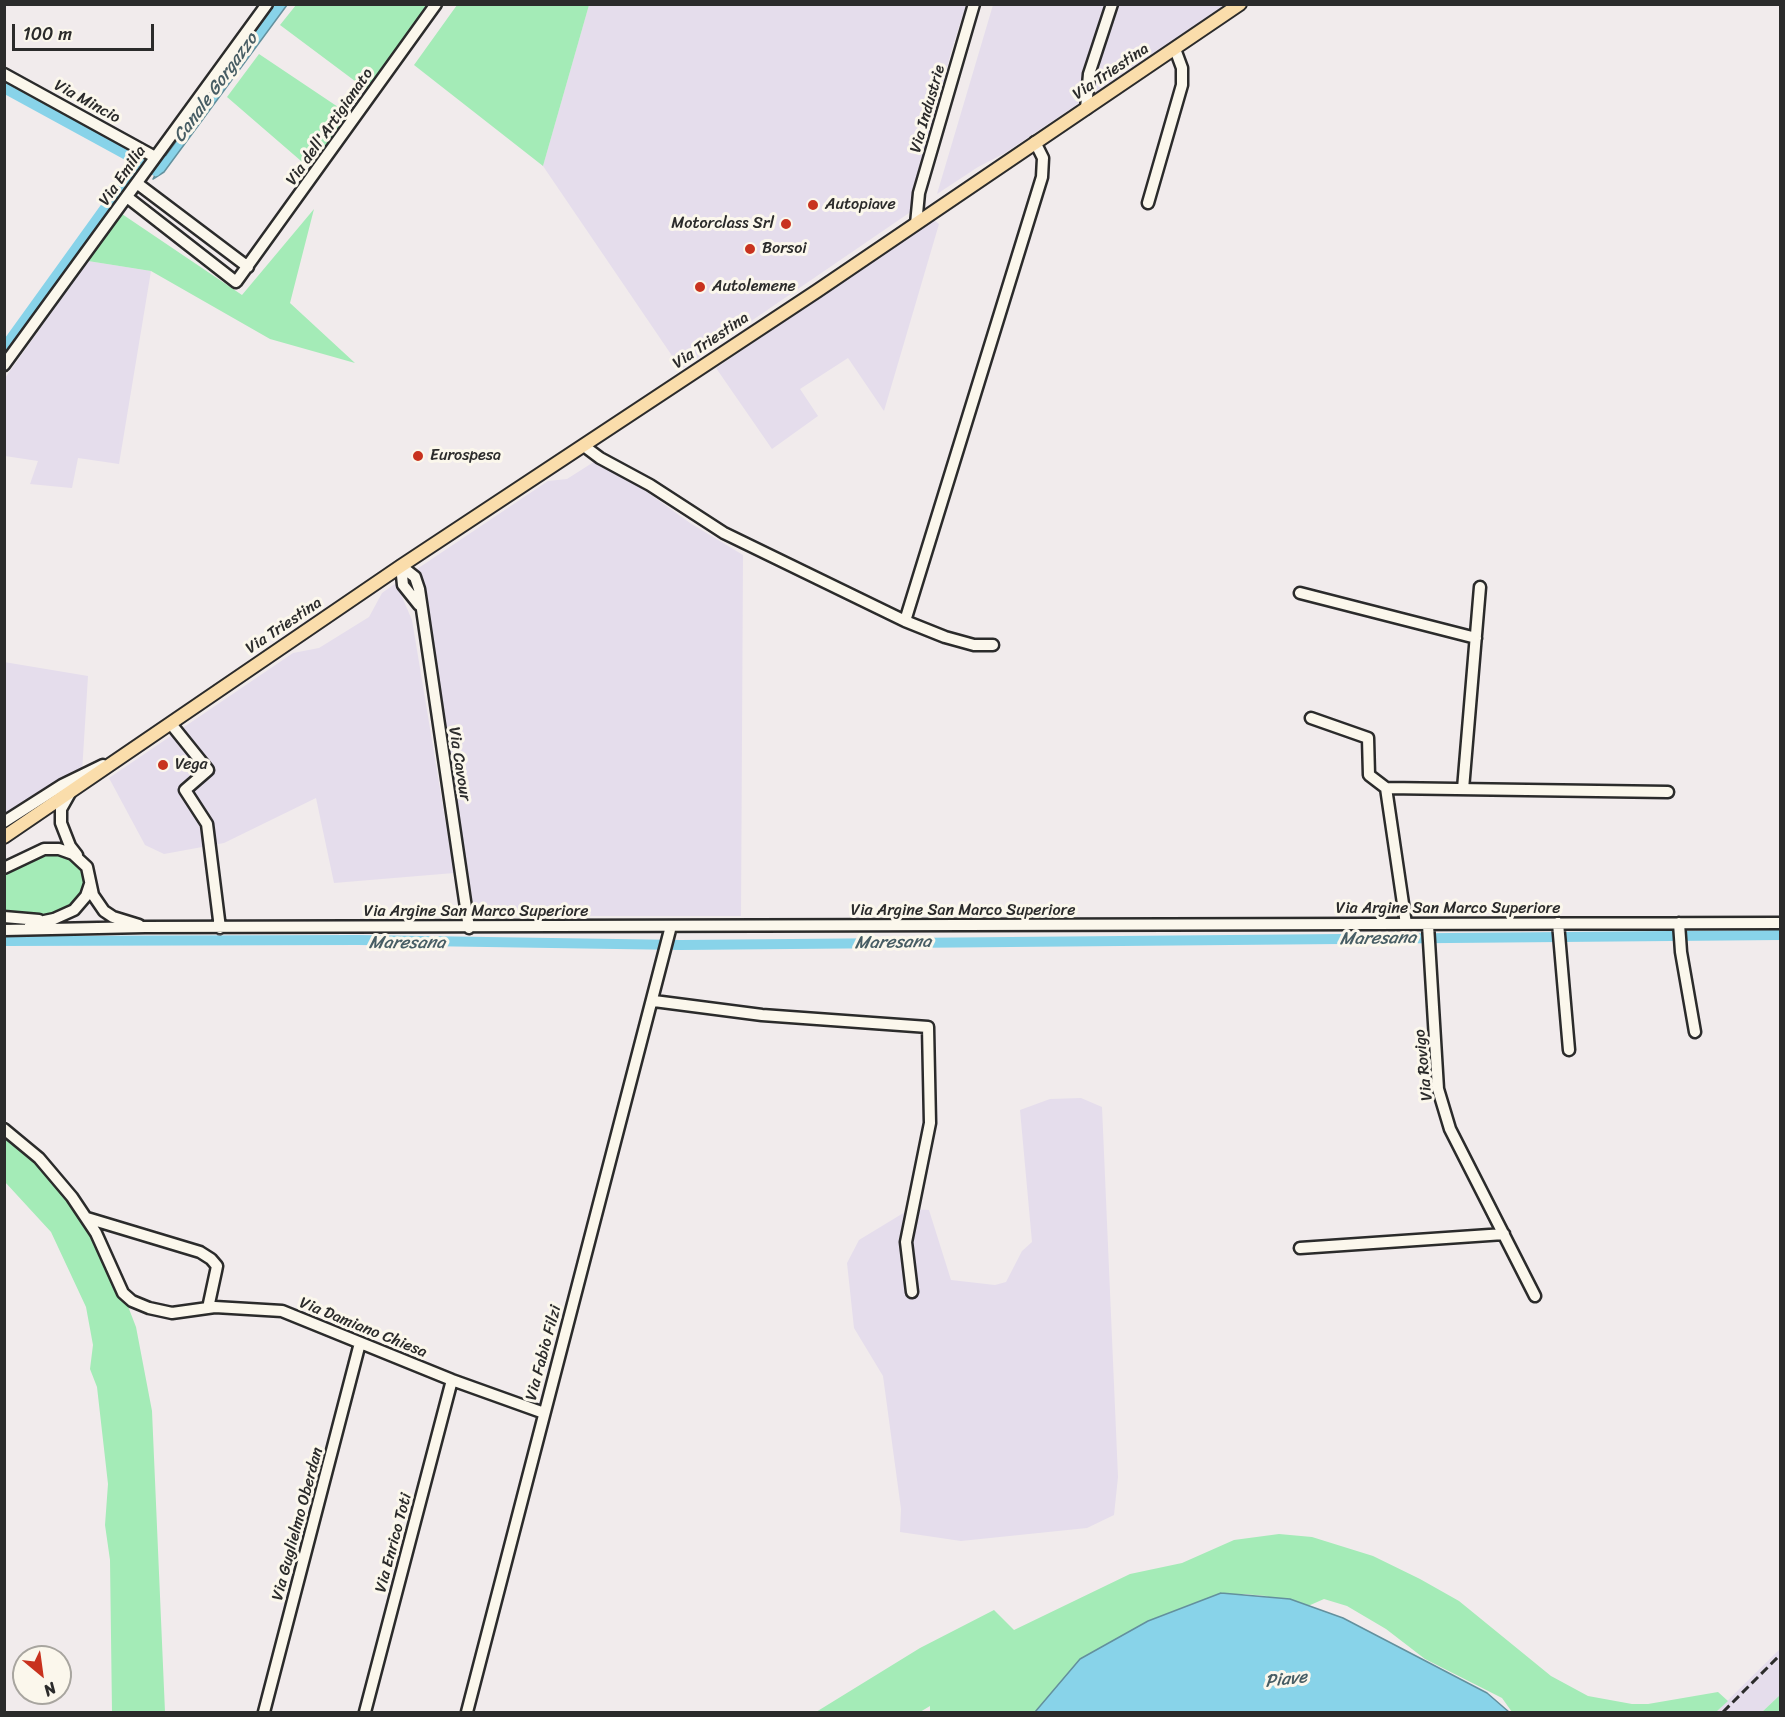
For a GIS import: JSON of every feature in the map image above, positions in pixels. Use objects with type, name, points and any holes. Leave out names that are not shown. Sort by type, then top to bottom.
[{"type":"main road","name":"Via Triestina","points":[[7,831],[70,793],[401,566],[916,224],[1240,4]]},
{"type":"street","name":"Via Emilia","points":[[4,365],[267,4]]},
{"type":"street","name":"Via dell'Artigianato","points":[[248,267],[436,4]]},
{"type":"street","name":"Via Industrie","points":[[916,224],[919,193],[974,4]]},
{"type":"street","points":[[1086,109],[1089,74],[1112,4]]},
{"type":"street","name":"Via Triestina","points":[[1148,203],[1182,85],[1182,68],[1175,49]]},
{"type":"street","name":"Via Mincio","points":[[4,74],[150,164]]},
{"type":"street","points":[[905,621],[1037,192],[1043,158],[1035,142]]},
{"type":"street","points":[[128,197],[236,282],[248,267],[138,183]]},
{"type":"street","points":[[584,446],[724,533],[905,621],[945,637],[974,645],[993,645]]},
{"type":"street","name":"Via Cavour","points":[[401,566],[403,585],[419,605],[469,928]]},
{"type":"street","points":[[1463,789],[1480,587]]},
{"type":"street","points":[[1300,593],[1476,638]]},
{"type":"street","points":[[1311,718],[1368,738],[1369,775],[1386,788],[1668,792]]},
{"type":"street","points":[[171,724],[208,770],[185,790],[207,824],[220,928]]},
{"type":"street","points":[[7,831],[62,785],[135,749]]},
{"type":"street","points":[[1386,788],[1406,924]]},
{"type":"street","points":[[70,793],[61,809],[61,824],[70,846],[87,867],[97,903],[113,917],[145,927]]},
{"type":"street","points":[[4,868],[44,849],[59,849],[79,858]]},
{"type":"street","points":[[4,930],[50,922],[81,903],[90,884]]},
{"type":"street","points":[[4,917],[126,929],[145,927]]},
{"type":"street","points":[[4,925],[50,922]]},
{"type":"street","name":"Via Argine San Marco Superiore","points":[[145,927],[670,930],[1406,924],[1428,927],[1679,926],[1780,923]]},
{"type":"street","points":[[1558,926],[1569,1050]]},
{"type":"street","points":[[1679,926],[1681,952],[1695,1032]]},
{"type":"street","name":"Via Rovigo","points":[[1428,927],[1438,1089],[1450,1129],[1535,1296]]},
{"type":"street","name":"Via Fabio Filzi","points":[[467,1713],[654,1001],[670,930]]},
{"type":"street","points":[[654,1001],[762,1015],[928,1027],[930,1124],[906,1242],[912,1292]]},
{"type":"street","name":"Via Damiano Chiesa","points":[[4,1130],[39,1158],[87,1218],[123,1293],[132,1301],[148,1308],[172,1312],[208,1308],[282,1311],[452,1380],[544,1413]]},
{"type":"street","points":[[87,1218],[200,1252],[211,1259],[217,1266],[208,1308]]},
{"type":"street","points":[[1300,1248],[1504,1234]]},
{"type":"street","name":"Via Guglielmo Oberdan","points":[[264,1713],[360,1343]]},
{"type":"street","name":"Via Enrico Toti","points":[[365,1713],[452,1380]]},
{"type":"shaded area","points":[[589,5],[966,5],[951,52],[912,211],[681,369],[543,166]]},
{"type":"shaded area","points":[[993,5],[1225,5],[1005,153],[978,167],[937,194]]},
{"type":"shaded area","points":[[934,220],[939,224],[884,411],[848,358],[800,389],[818,416],[772,449],[716,368]]},
{"type":"shaded area","points":[[88,261],[151,271],[119,464],[78,458],[72,488],[30,484],[38,461],[5,456],[5,378]]},
{"type":"shaded area","points":[[600,458],[690,523],[743,555],[741,916],[475,916],[426,617],[408,575],[548,481],[567,479]]},
{"type":"shaded area","points":[[396,583],[412,620],[454,873],[334,883],[316,798],[224,843],[164,854],[145,845],[109,778],[293,653],[319,648],[369,617],[382,593]]},
{"type":"shaded area","points":[[4,662],[88,676],[82,772],[4,825]]},
{"type":"shaded area","points":[[1081,1098],[1102,1107],[1118,1477],[1114,1515],[1087,1528],[961,1541],[900,1532],[901,1509],[883,1376],[854,1328],[847,1263],[859,1240],[910,1209],[929,1210],[951,1280],[995,1285],[1006,1282],[1022,1251],[1032,1242],[1020,1110],[1050,1099]]},
{"type":"shaded area","points":[[1780,1649],[1780,1695],[1762,1712],[1716,1712]]},
{"type":"green space","points":[[429,4],[430,6],[371,93],[280,25],[296,5]]},
{"type":"green space","points":[[457,5],[589,5],[543,166],[414,65]]},
{"type":"green space","points":[[259,54],[350,115],[308,167],[227,97]]},
{"type":"green space","points":[[4,78],[152,162],[150,165],[5,85]]},
{"type":"green space","points":[[314,209],[290,303],[355,363],[270,339],[151,271],[88,261],[122,214],[242,295]]},
{"type":"green space","points":[[54,852],[70,857],[77,864],[83,875],[83,892],[68,909],[56,913],[30,915],[5,912],[5,872],[35,856]]},
{"type":"green space","points":[[4,1125],[70,1186],[109,1257],[136,1327],[152,1411],[165,1712],[112,1712],[110,1560],[105,1525],[108,1484],[97,1387],[90,1369],[93,1345],[86,1307],[51,1232],[5,1182]]},
{"type":"green space","points":[[1279,1534],[1312,1537],[1373,1556],[1420,1579],[1459,1601],[1551,1676],[1588,1696],[1632,1704],[1648,1704],[1718,1692],[1728,1701],[1716,1712],[1512,1712],[1502,1698],[1425,1659],[1386,1629],[1347,1606],[1324,1599],[1308,1606],[1287,1605],[1266,1596],[1244,1594],[1218,1598],[1050,1712],[930,1712],[930,1706],[920,1712],[816,1712],[920,1648],[994,1610],[1014,1630],[1130,1574],[1182,1563],[1234,1540]]},
{"type":"green space","points":[[1780,1695],[1780,1712],[1762,1712]]},
{"type":"water","points":[[277,5],[287,5],[164,172],[153,179],[155,175],[152,174]]},
{"type":"water","name":"Piave","points":[[1221,1593],[1290,1599],[1343,1618],[1487,1693],[1509,1712],[1035,1712],[1080,1659],[1148,1621]]},
{"type":"waterway","name":"Canale Gorgazzo","points":[[225,75],[276,4]]},
{"type":"waterway","points":[[4,88],[156,171],[164,161]]},
{"type":"waterway","points":[[4,348],[138,162]]},
{"type":"waterway","name":"Maresana","points":[[4,941],[358,940],[681,945],[1780,935]]},
{"type":"railway","points":[[1723,1712],[1780,1655]]},
{"type":"place","name":"Autopiave","points":[[813,205]]},
{"type":"place","name":"Motorclass Srl","points":[[786,224]]},
{"type":"place","name":"Borsoi","points":[[750,249]]},
{"type":"place","name":"Autolemene","points":[[700,287]]},
{"type":"place","name":"Eurospesa","points":[[418,456]]},
{"type":"place","name":"Vega","points":[[163,765]]}]
